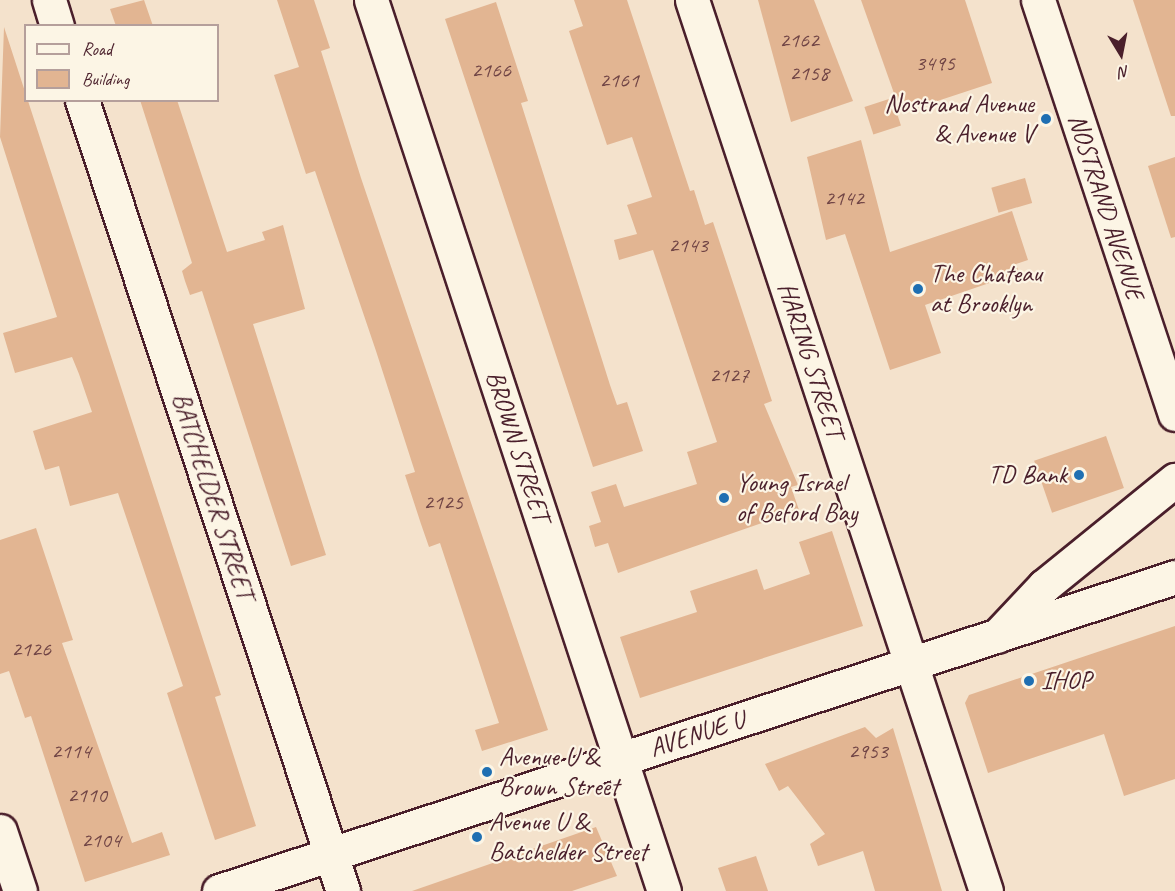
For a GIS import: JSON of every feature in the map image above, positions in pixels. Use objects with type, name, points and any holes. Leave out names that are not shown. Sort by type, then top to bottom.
[{"type":"street","points":[[49,0],[56,24]]},
{"type":"street","name":"BROWN STREET","points":[[371,0],[664,891]]},
{"type":"street","name":"HARING STREET","points":[[692,0],[986,891]]},
{"type":"street","name":"NOSTRAND AVENUE","points":[[1038,0],[1175,414]]},
{"type":"street","name":"BATCHELDER STREET","points":[[83,102],[343,891]]},
{"type":"street","points":[[997,636],[1044,586],[1175,480]]},
{"type":"street","name":"AVENUE U","points":[[219,891],[1175,577]]},
{"type":"street","points":[[0,831],[20,891]]},
{"type":"building","points":[[144,0],[152,24],[115,24],[110,9]]},
{"type":"building","points":[[277,0],[314,0],[330,48],[321,51],[361,178],[548,730],[482,751],[475,730],[499,723],[440,543],[429,547],[421,524],[405,475],[415,472],[376,351],[315,171],[306,174],[274,75],[299,67]]},
{"type":"building","points":[[574,0],[627,0],[690,191],[694,190],[705,225],[713,222],[772,401],[764,404],[798,485],[791,487],[799,510],[618,573],[608,543],[595,547],[589,526],[601,522],[591,492],[616,484],[624,507],[697,484],[687,452],[717,442],[653,250],[619,260],[614,240],[637,234],[627,205],[652,197],[632,137],[607,145],[569,31],[583,26]]},
{"type":"building","points":[[758,0],[814,0],[853,101],[791,122]]},
{"type":"building","points":[[861,0],[965,0],[992,83],[901,113]]},
{"type":"building","points":[[1133,0],[1175,0],[1175,116],[1171,116]]},
{"type":"building","points":[[496,2],[528,101],[521,103],[610,385],[617,405],[627,402],[643,451],[593,467],[445,19]]},
{"type":"building","points":[[4,27],[24,89],[24,102],[28,102],[221,695],[215,697],[256,826],[215,840],[167,693],[183,686],[118,493],[70,506],[59,466],[45,470],[33,431],[92,412],[72,357],[15,373],[3,333],[57,317],[0,137]]},
{"type":"building","points":[[892,98],[901,126],[873,135],[864,107]]},
{"type":"building","points":[[141,102],[178,102],[227,252],[265,240],[262,232],[283,225],[305,309],[253,324],[326,555],[291,566],[202,291],[190,295],[185,281],[182,271],[192,263]]},
{"type":"building","name":"The Chateau at Brooklyn","points":[[861,140],[890,252],[1012,211],[1028,260],[1016,264],[1019,273],[925,305],[941,353],[890,370],[845,234],[826,240],[807,157]]},
{"type":"building","points":[[1175,157],[1175,237],[1171,238],[1148,166]]},
{"type":"building","points":[[1025,178],[1032,203],[999,213],[991,188]]},
{"type":"building","name":"TD Bank","points":[[1106,436],[1124,488],[1052,513],[1034,461]]},
{"type":"building","points":[[36,528],[73,640],[62,643],[132,843],[162,832],[170,855],[85,882],[31,716],[25,718],[9,671],[0,674],[0,540]]},
{"type":"building","points":[[832,531],[863,626],[640,698],[620,637],[697,612],[690,591],[757,569],[764,590],[810,574],[799,542]]},
{"type":"building","points":[[1175,626],[1175,779],[1124,796],[1104,734],[988,773],[965,703],[969,695]]},
{"type":"building","points":[[865,727],[876,738],[893,728],[942,891],[875,891],[863,851],[818,866],[810,844],[825,834],[788,786],[779,791],[765,764]]},
{"type":"building","points":[[596,827],[617,876],[572,891],[412,891]]},
{"type":"building","points":[[756,856],[768,891],[726,891],[718,868]]},
{"type":"place","name":"Nostrand Avenue & Avenue V","points":[[1046,119]]},
{"type":"place","name":"The Chateau at Brooklyn","points":[[918,289]]},
{"type":"place","name":"TD Bank","points":[[1079,475]]},
{"type":"place","name":"Young Israel of Beford Bay","points":[[724,498]]},
{"type":"place","name":"IHOP","points":[[1029,681]]},
{"type":"place","name":"Avenue U & Brown Street","points":[[487,772]]},
{"type":"place","name":"Avenue U & Batchelder Street","points":[[477,837]]}]
